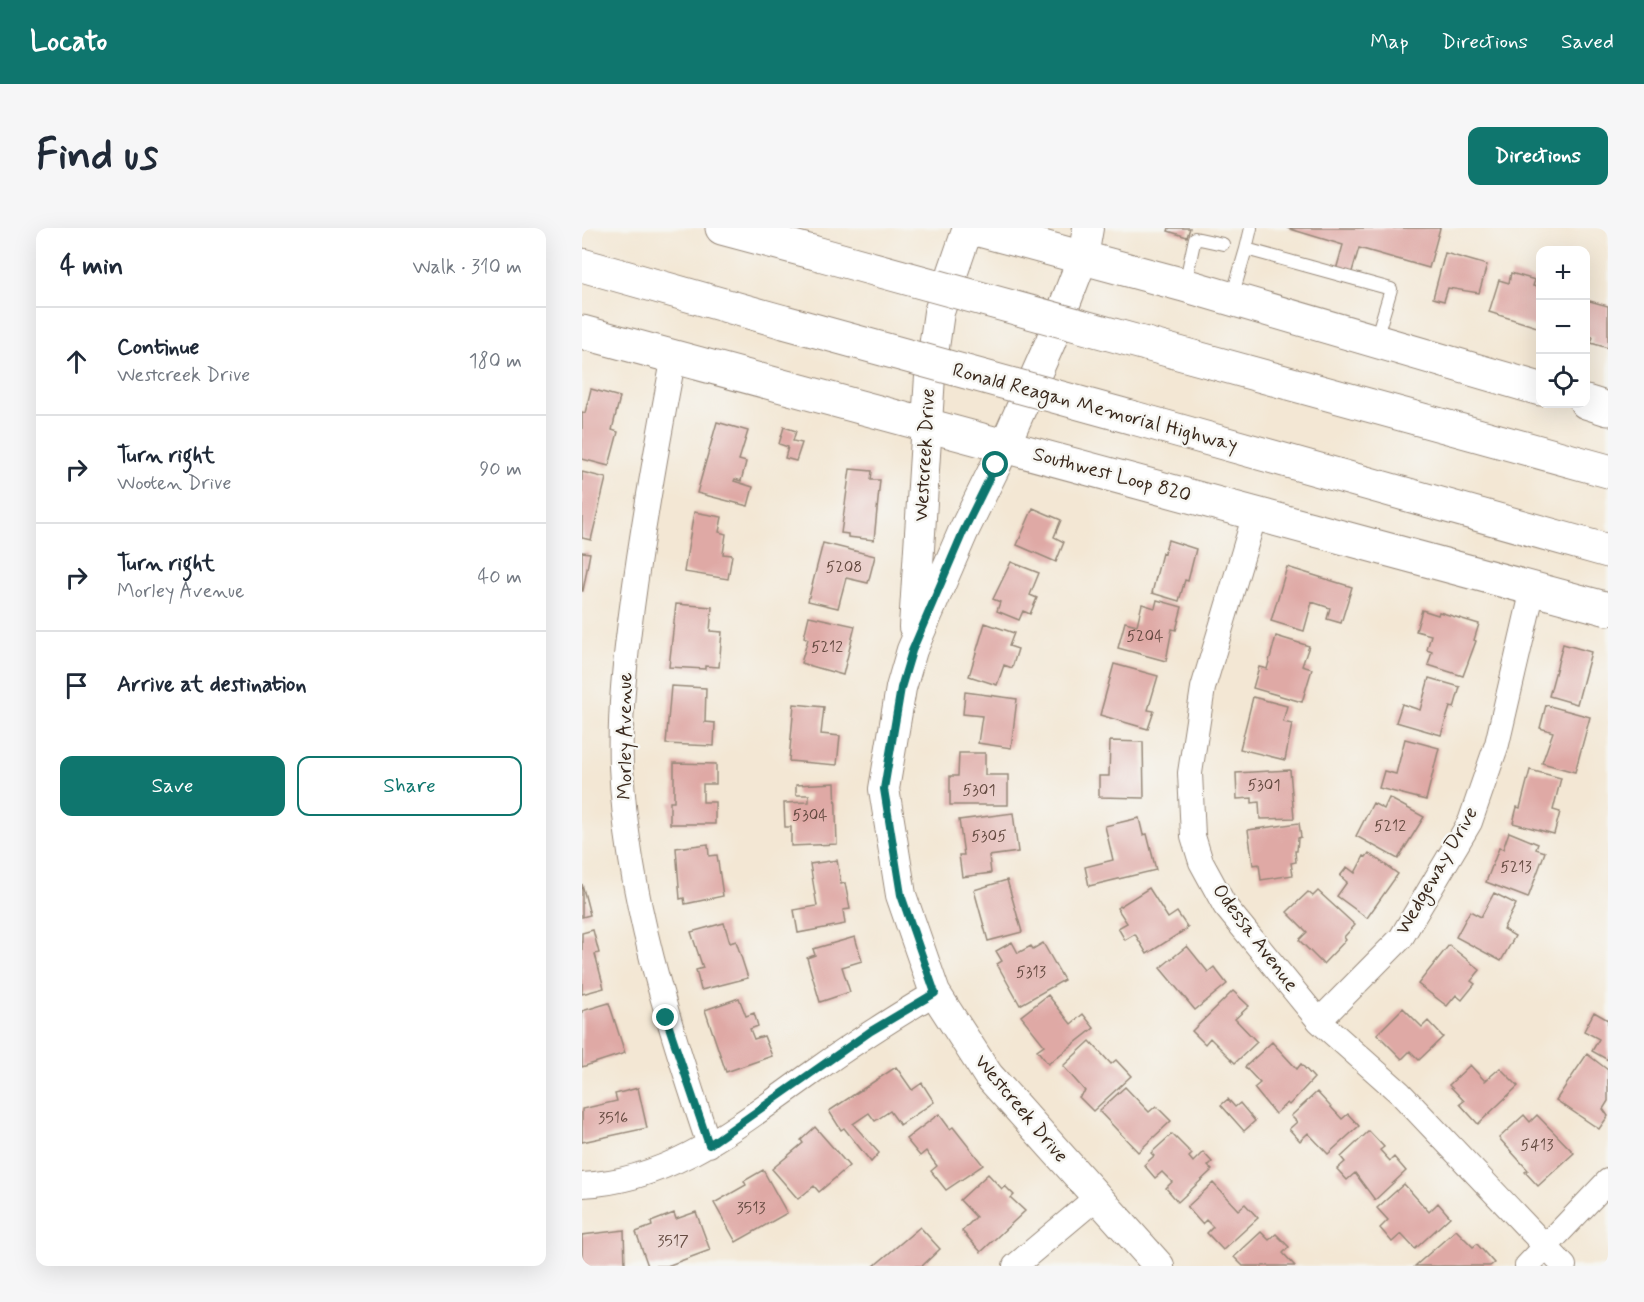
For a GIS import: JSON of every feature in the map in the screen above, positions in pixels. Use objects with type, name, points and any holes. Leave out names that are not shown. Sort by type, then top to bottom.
[{"type":"main road","points":[[722,228],[1608,471]]},
{"type":"main road","points":[[970,228],[1085,242],[1184,285],[1536,388]]},
{"type":"main road","name":"Ronald Reagan Memorial Highway","points":[[582,265],[1608,550]]},
{"type":"main road","name":"Southwest Loop 820","points":[[582,332],[926,423],[1608,609]]},
{"type":"main road","points":[[1590,403],[1608,409]]},
{"type":"street","name":"Westcreek Drive","points":[[912,651],[926,423],[939,312],[970,228]]},
{"type":"street","name":"Westcreek Drive","points":[[1085,242],[1050,343],[963,532],[912,651],[901,688],[884,789],[901,895],[935,993],[988,1075],[1159,1266]]},
{"type":"street","name":"Morley Avenue","points":[[674,356],[642,525],[624,670],[621,764],[626,818],[637,890],[666,1018],[709,1145]]},
{"type":"street","name":"Odessa Avenue","points":[[1255,513],[1203,688],[1190,773],[1193,836],[1201,862],[1225,906],[1319,1021],[1400,1093],[1563,1266]]},
{"type":"street","name":"Wedgeway Drive","points":[[1319,1021],[1401,938],[1470,822],[1497,744],[1533,589]]},
{"type":"street","points":[[582,1185],[644,1175],[675,1164],[709,1145],[871,1031],[935,993]]},
{"type":"street","points":[[1527,1266],[1608,1181]]},
{"type":"street","points":[[1016,1266],[1096,1198]]},
{"type":"lane","points":[[1231,300],[1251,228]]},
{"type":"lane","points":[[1184,285],[1195,237],[1223,244]]},
{"type":"lane","points":[[1246,249],[1391,289],[1375,340]]},
{"type":"building","points":[[1169,228],[1190,228],[1187,237],[1168,231]]},
{"type":"building","points":[[1287,228],[1440,228],[1429,268],[1359,248],[1351,275],[1336,270],[1343,245]]},
{"type":"building","points":[[1445,253],[1487,265],[1479,293],[1448,288],[1444,301],[1433,298]]},
{"type":"building","points":[[1511,273],[1535,280],[1533,286],[1536,287],[1536,327],[1489,312],[1499,280],[1509,283]]},
{"type":"building","points":[[1590,301],[1608,306],[1608,348],[1591,343],[1593,337],[1590,336]]},
{"type":"building","points":[[591,389],[620,397],[612,430],[618,432],[609,466],[582,459],[582,412],[585,413]]},
{"type":"building","points":[[717,422],[748,431],[739,460],[746,462],[741,481],[735,479],[734,481],[753,487],[748,506],[697,493]]},
{"type":"building","points":[[784,427],[796,431],[793,441],[802,443],[796,461],[785,458],[788,447],[779,444]]},
{"type":"building","points":[[850,469],[872,471],[871,480],[880,480],[874,540],[848,537],[848,534],[841,533]]},
{"type":"building","points":[[582,472],[606,478],[591,540],[582,538]]},
{"type":"building","points":[[1033,508],[1061,520],[1054,537],[1064,542],[1056,562],[1017,545]]},
{"type":"building","points":[[694,512],[722,517],[719,532],[726,534],[723,554],[732,555],[728,579],[684,572]]},
{"type":"building","points":[[1168,540],[1196,549],[1188,581],[1185,580],[1179,601],[1152,593],[1162,553],[1164,554]]},
{"type":"building","points":[[823,543],[875,556],[868,583],[846,578],[838,608],[808,601]]},
{"type":"building","points":[[582,552],[590,553],[583,591],[582,591]]},
{"type":"building","points":[[1011,562],[1039,573],[1030,595],[1037,598],[1030,614],[1023,611],[1019,620],[997,611],[1000,602],[993,599]]},
{"type":"building","points":[[1287,567],[1352,587],[1341,623],[1327,619],[1330,608],[1312,602],[1304,631],[1271,621]]},
{"type":"building","points":[[1157,600],[1182,607],[1176,630],[1172,629],[1166,661],[1118,648],[1125,622],[1137,625],[1142,604],[1155,608]]},
{"type":"building","points":[[676,604],[712,607],[710,631],[722,632],[719,667],[705,666],[705,669],[669,667]]},
{"type":"building","points":[[1422,610],[1438,615],[1439,612],[1479,624],[1474,640],[1476,641],[1463,676],[1428,665],[1432,652],[1427,650],[1431,635],[1416,631]]},
{"type":"building","points":[[809,616],[855,626],[843,675],[801,663],[808,639],[804,637]]},
{"type":"building","points":[[985,623],[1014,633],[1009,646],[1018,649],[1012,668],[1004,665],[997,685],[969,676]]},
{"type":"building","points":[[1276,636],[1309,646],[1302,666],[1312,669],[1302,702],[1253,688],[1259,667],[1267,669]]},
{"type":"building","points":[[1563,644],[1591,652],[1577,704],[1549,696]]},
{"type":"building","points":[[1114,664],[1158,676],[1148,710],[1154,711],[1148,729],[1100,715]]},
{"type":"building","points":[[1429,678],[1460,687],[1454,708],[1450,707],[1441,735],[1396,722],[1402,704],[1420,710]]},
{"type":"building","points":[[671,686],[706,688],[705,722],[715,723],[714,746],[666,744]]},
{"type":"building","points":[[965,692],[1017,699],[1011,748],[978,743],[982,716],[963,714]]},
{"type":"building","points":[[1253,697],[1287,706],[1283,722],[1292,724],[1285,760],[1240,749]]},
{"type":"building","points":[[794,704],[824,707],[821,734],[840,736],[837,765],[789,761]]},
{"type":"building","points":[[1546,705],[1590,717],[1575,772],[1542,763],[1553,732],[1540,728]]},
{"type":"building","points":[[1405,739],[1439,748],[1426,800],[1379,788],[1384,771],[1396,774]]},
{"type":"building","points":[[1110,741],[1143,742],[1144,798],[1099,797],[1099,776],[1109,776]]},
{"type":"building","points":[[959,753],[985,753],[985,775],[1008,775],[1008,805],[950,805],[950,776],[958,776]]},
{"type":"building","points":[[674,763],[716,764],[716,784],[703,784],[703,802],[715,802],[715,824],[670,824],[670,802],[674,802]]},
{"type":"building","points":[[1290,770],[1294,818],[1260,819],[1259,802],[1252,803],[1252,798],[1237,799],[1236,773]]},
{"type":"building","points":[[1530,770],[1561,778],[1553,810],[1560,812],[1554,834],[1513,823],[1517,807],[1520,808]]},
{"type":"building","points":[[835,783],[837,844],[791,846],[791,827],[785,827],[784,803],[809,802],[809,795],[796,795],[796,785]]},
{"type":"building","points":[[1389,798],[1424,817],[1398,859],[1356,836],[1373,803],[1384,809]]},
{"type":"building","points":[[1013,813],[1018,852],[989,856],[991,873],[962,877],[959,855],[964,855],[959,820]]},
{"type":"building","points":[[1139,818],[1143,835],[1147,834],[1156,870],[1089,886],[1085,867],[1113,860],[1105,826]]},
{"type":"building","points":[[1299,823],[1301,837],[1298,838],[1297,851],[1295,851],[1296,862],[1291,863],[1293,875],[1261,880],[1259,864],[1253,865],[1248,830]]},
{"type":"building","points":[[1509,832],[1538,844],[1536,849],[1545,852],[1528,898],[1486,882],[1499,848],[1503,849]]},
{"type":"building","points":[[708,844],[709,856],[717,855],[723,896],[685,904],[684,898],[680,899],[676,848]]},
{"type":"building","points":[[1369,853],[1398,874],[1367,918],[1337,896],[1347,882],[1340,876],[1347,867],[1355,873],[1364,856],[1366,857]]},
{"type":"building","points":[[837,860],[841,884],[845,883],[850,909],[843,910],[845,924],[798,933],[794,910],[817,906],[810,864]]},
{"type":"building","points":[[1007,880],[1022,932],[988,941],[974,890]]},
{"type":"building","points":[[582,884],[590,915],[582,917]]},
{"type":"building","points":[[1149,888],[1168,918],[1177,912],[1188,928],[1147,954],[1135,934],[1125,940],[1118,928],[1127,923],[1117,908]]},
{"type":"building","points":[[1318,891],[1355,925],[1344,937],[1346,940],[1323,964],[1299,940],[1307,932],[1287,912],[1308,892],[1313,896]]},
{"type":"building","points":[[1494,893],[1516,904],[1503,929],[1515,936],[1501,961],[1456,937],[1470,911],[1481,917]]},
{"type":"building","points":[[724,923],[730,943],[736,941],[748,978],[701,990],[696,970],[703,968],[691,932]]},
{"type":"building","points":[[593,930],[599,953],[595,954],[604,988],[582,994],[582,933]]},
{"type":"building","points":[[855,937],[862,961],[842,967],[850,992],[820,1002],[807,958],[815,955],[813,949]]},
{"type":"building","points":[[1012,942],[1018,953],[1031,946],[1033,949],[1043,943],[1064,980],[1020,1005],[997,964],[1002,961],[996,951]]},
{"type":"building","points":[[1449,945],[1480,970],[1471,981],[1475,984],[1462,1000],[1456,995],[1447,1006],[1418,984]]},
{"type":"building","points":[[1187,946],[1208,972],[1214,967],[1227,984],[1195,1010],[1160,968]]},
{"type":"building","points":[[1233,991],[1249,1006],[1235,1019],[1257,1042],[1235,1063],[1210,1038],[1205,1044],[1192,1031]]},
{"type":"building","points":[[1048,995],[1071,1024],[1083,1014],[1094,1028],[1048,1064],[1037,1050],[1044,1045],[1021,1016]]},
{"type":"building","points":[[739,998],[746,1016],[754,1013],[758,1026],[750,1029],[754,1039],[764,1036],[772,1056],[726,1072],[705,1010]]},
{"type":"building","points":[[609,1003],[625,1053],[582,1067],[582,1011]]},
{"type":"building","points":[[1403,1008],[1422,1027],[1428,1021],[1443,1037],[1419,1060],[1410,1051],[1402,1059],[1377,1034]]},
{"type":"building","points":[[1594,1012],[1608,1020],[1608,1060],[1592,1051],[1599,1039],[1584,1031]]},
{"type":"building","points":[[1090,1041],[1111,1064],[1116,1060],[1131,1076],[1093,1111],[1079,1097],[1085,1091],[1063,1066]]},
{"type":"building","points":[[1272,1042],[1297,1069],[1301,1064],[1314,1078],[1289,1105],[1287,1103],[1275,1114],[1254,1088],[1260,1083],[1245,1067]]},
{"type":"building","points":[[1587,1054],[1608,1070],[1608,1101],[1603,1109],[1608,1116],[1599,1129],[1556,1100]]},
{"type":"building","points":[[1470,1065],[1485,1081],[1500,1068],[1518,1086],[1478,1124],[1460,1104],[1464,1101],[1449,1085]]},
{"type":"building","points":[[896,1067],[912,1090],[922,1083],[934,1102],[900,1125],[890,1111],[875,1121],[869,1113],[853,1124],[879,1153],[871,1162],[844,1128],[841,1130],[829,1111]]},
{"type":"building","points":[[1125,1087],[1149,1112],[1156,1106],[1171,1121],[1138,1152],[1099,1111]]},
{"type":"building","points":[[638,1088],[647,1128],[582,1142],[582,1109],[617,1101],[615,1094]]},
{"type":"building","points":[[1317,1092],[1342,1119],[1348,1114],[1359,1126],[1328,1154],[1308,1133],[1300,1141],[1289,1129],[1297,1122],[1291,1116]]},
{"type":"building","points":[[1228,1099],[1235,1107],[1240,1103],[1255,1121],[1244,1131],[1221,1105]]},
{"type":"building","points":[[939,1114],[950,1129],[953,1127],[983,1165],[946,1190],[931,1171],[937,1166],[926,1151],[920,1156],[906,1139]]},
{"type":"building","points":[[1524,1115],[1530,1122],[1537,1115],[1574,1153],[1538,1186],[1525,1172],[1528,1170],[1499,1138]]},
{"type":"building","points":[[815,1127],[849,1166],[819,1192],[814,1186],[798,1199],[772,1169],[803,1143],[801,1140]]},
{"type":"building","points":[[1369,1131],[1384,1147],[1380,1150],[1390,1161],[1394,1157],[1406,1171],[1375,1200],[1355,1173],[1347,1180],[1337,1169],[1345,1162],[1341,1157]]},
{"type":"building","points":[[1172,1134],[1192,1154],[1189,1157],[1193,1162],[1203,1152],[1212,1162],[1208,1166],[1212,1170],[1178,1202],[1166,1188],[1172,1182],[1162,1172],[1155,1178],[1144,1165],[1154,1156],[1151,1153]]},
{"type":"building","points":[[763,1170],[787,1213],[736,1242],[714,1203],[746,1185],[744,1181]]},
{"type":"building","points":[[988,1174],[1002,1189],[1005,1186],[1014,1195],[1011,1198],[1025,1211],[981,1252],[962,1231],[976,1217],[960,1200]]},
{"type":"building","points":[[1213,1183],[1238,1210],[1245,1204],[1258,1218],[1223,1250],[1207,1233],[1213,1227],[1206,1220],[1202,1224],[1187,1207]]},
{"type":"building","points":[[1404,1184],[1429,1212],[1438,1203],[1450,1217],[1415,1249],[1401,1234],[1392,1242],[1380,1228],[1388,1220],[1377,1208]]},
{"type":"building","points":[[696,1212],[710,1250],[667,1266],[648,1266],[636,1232],[652,1226],[651,1222],[674,1213],[676,1219]]},
{"type":"building","points":[[920,1227],[940,1249],[922,1266],[874,1266]]},
{"type":"building","points":[[624,1230],[625,1266],[582,1266],[582,1235]]},
{"type":"building","points":[[1456,1230],[1473,1247],[1477,1244],[1494,1263],[1490,1266],[1415,1266]]},
{"type":"building","points":[[1261,1232],[1269,1240],[1276,1234],[1289,1247],[1283,1253],[1295,1266],[1243,1266],[1234,1257]]},
{"type":"route","points":[[666,1018],[709,1145],[871,1031],[935,993],[901,895],[884,789],[891,736],[901,688],[912,651],[963,532],[996,465]]}]
